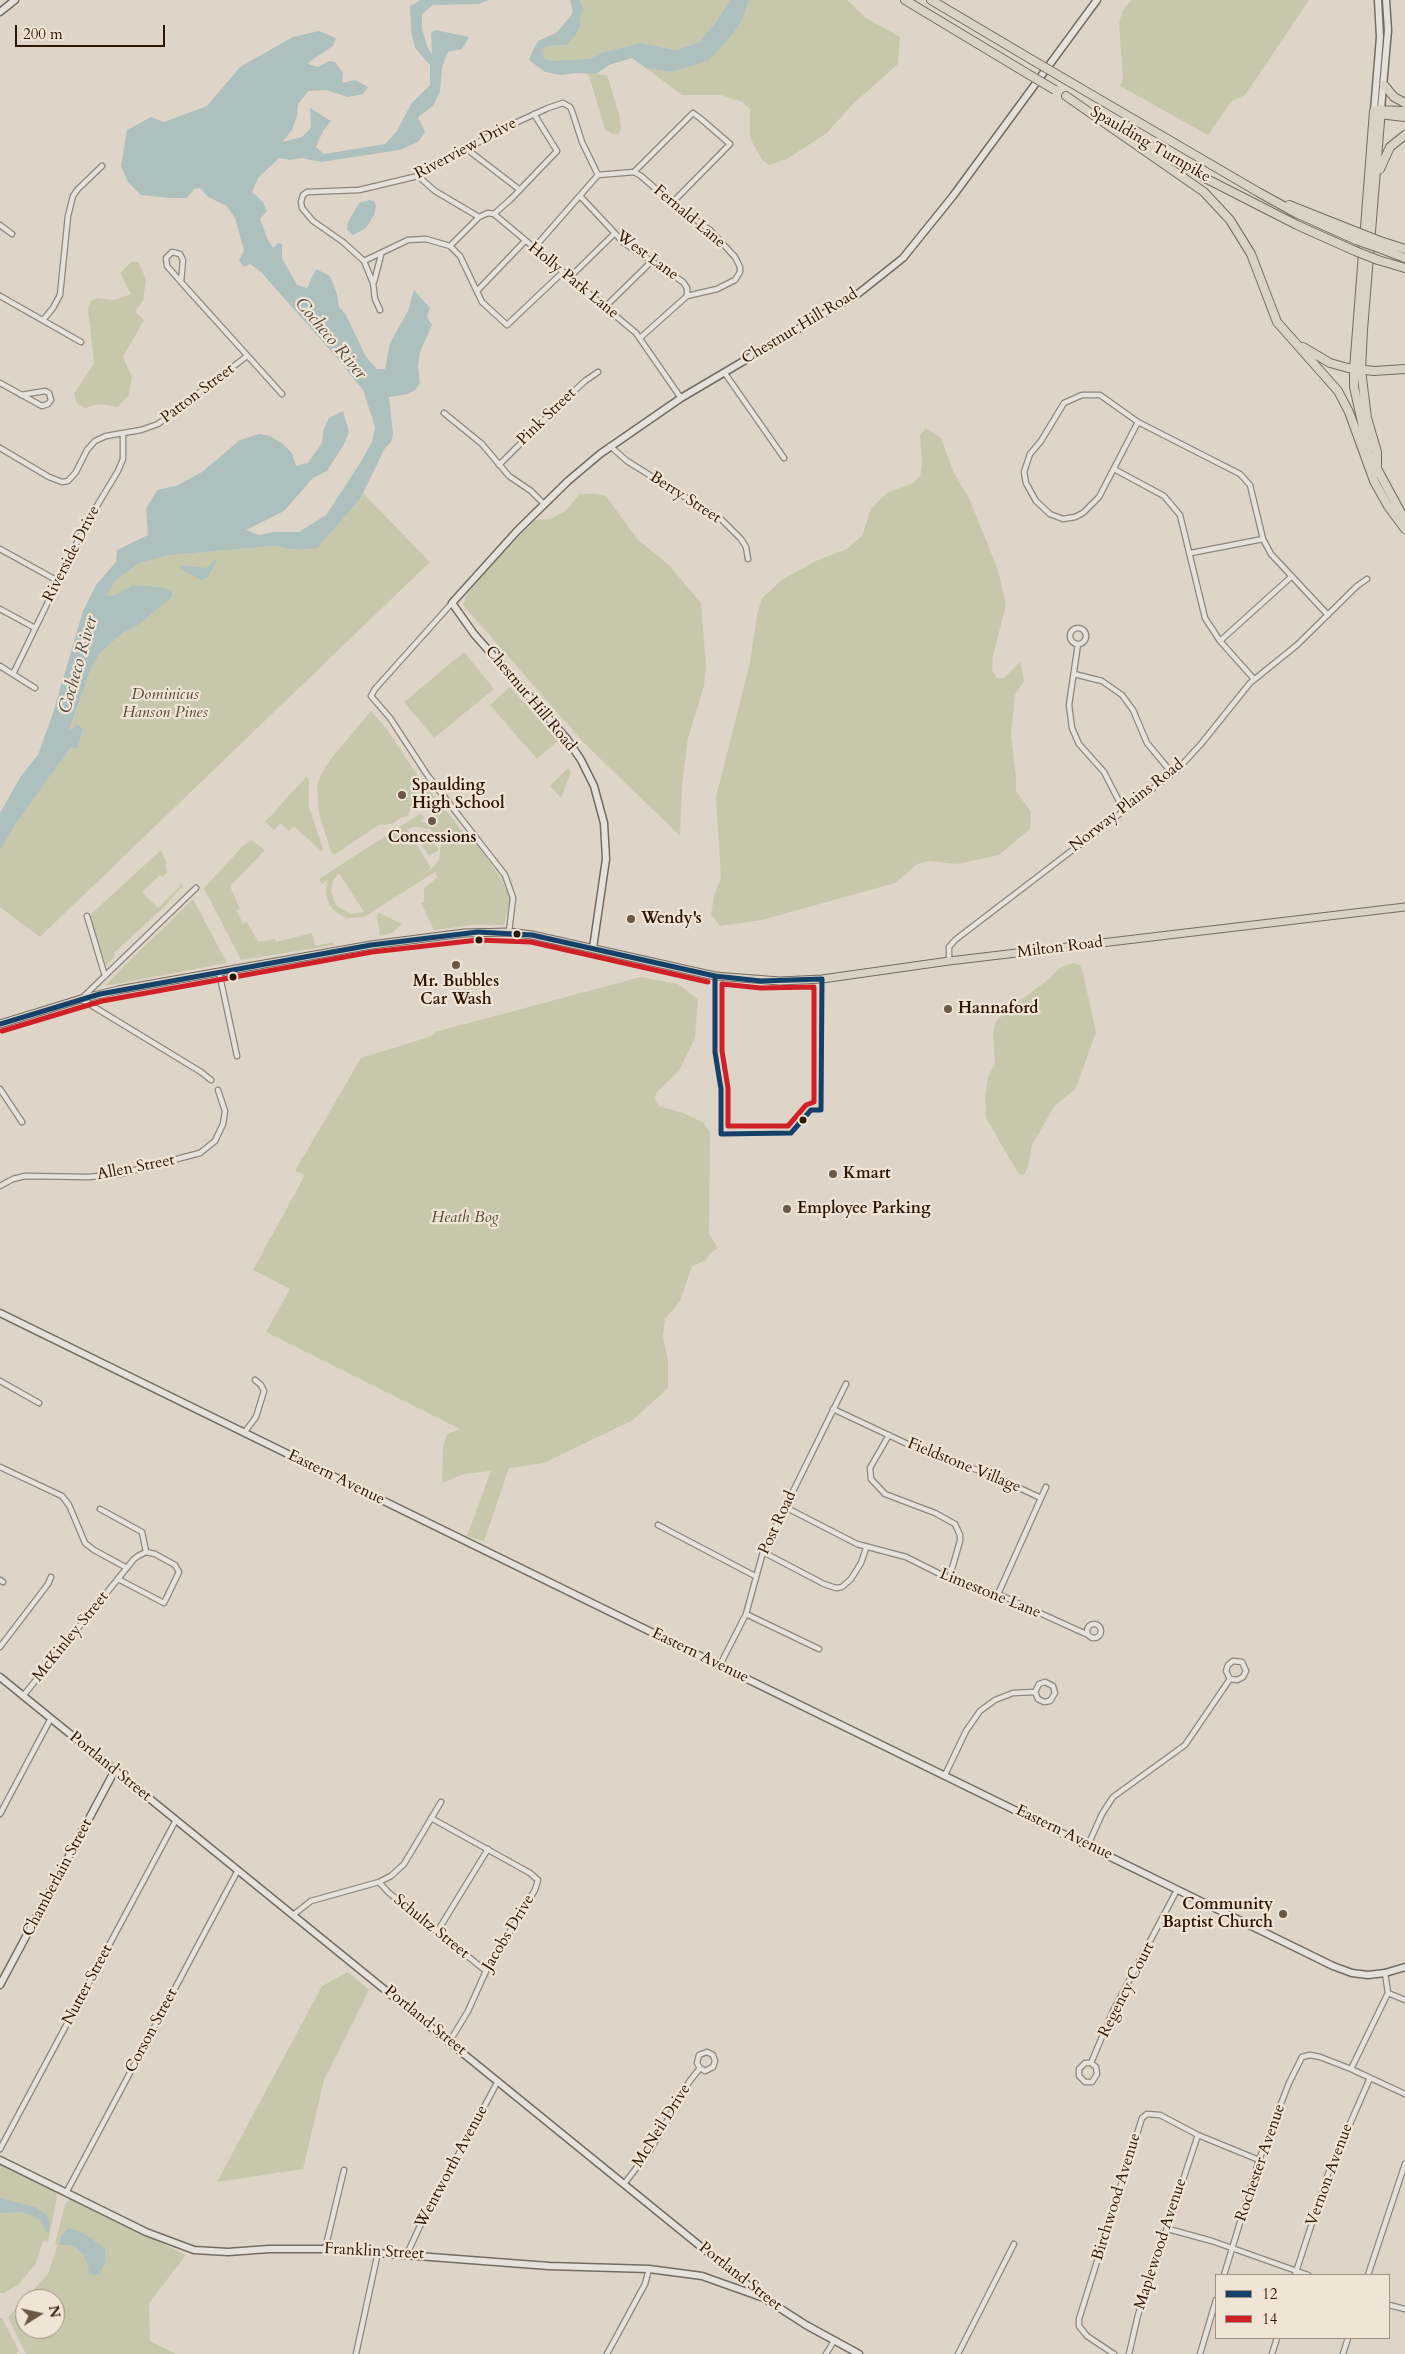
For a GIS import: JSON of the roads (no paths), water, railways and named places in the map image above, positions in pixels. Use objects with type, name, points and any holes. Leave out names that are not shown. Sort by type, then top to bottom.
[{"type":"highway","name":"Spaulding Turnpike","points":[[906,0],[1205,178],[1296,225],[1355,251],[1405,268]]},
{"type":"highway","name":"Spaulding Turnpike","points":[[932,0],[1180,149],[1268,198],[1296,213],[1379,244],[1405,258]]},
{"type":"highway","points":[[1384,85],[1394,97],[1405,103]]},
{"type":"highway","points":[[1066,96],[1173,170],[1214,202],[1230,220],[1248,249],[1277,322],[1338,391],[1349,412],[1374,481],[1391,511],[1405,529]]},
{"type":"highway","points":[[1379,112],[1405,111]]},
{"type":"highway","points":[[1379,112],[1405,118]]},
{"type":"highway","points":[[1358,369],[1374,198],[1379,112]]},
{"type":"highway","points":[[1379,112],[1358,369],[1367,418],[1376,452],[1377,466],[1405,520]]},
{"type":"highway","points":[[1374,198],[1380,169],[1386,154],[1405,135]]},
{"type":"highway","points":[[1379,244],[1405,249]]},
{"type":"highway","points":[[1293,341],[1330,362],[1374,371],[1405,369]]},
{"type":"main road","name":"Milton Road","points":[[0,1024],[81,999],[219,972],[390,942],[472,932],[509,932],[534,935],[716,976],[761,981],[798,981],[949,961],[1405,907]]},
{"type":"street","points":[[0,12],[15,0]]},
{"type":"street","name":"Chestnut Hill Road","points":[[509,932],[513,904],[512,891],[505,875],[428,776],[390,718],[375,702],[372,696],[375,689],[501,548],[586,465],[610,446],[681,398],[858,293],[903,258],[948,203],[1097,0]]},
{"type":"street","points":[[1378,0],[1380,37],[1379,112]]},
{"type":"street","points":[[1379,112],[1384,85],[1388,30],[1386,0]]},
{"type":"street","name":"Riverview Drive","points":[[364,262],[355,252],[310,217],[302,208],[303,195],[312,191],[359,190],[418,176],[534,114],[559,104],[570,107],[582,142],[598,175]]},
{"type":"street","points":[[534,248],[581,197],[598,175],[634,172],[693,113],[730,144],[672,203]]},
{"type":"street","points":[[450,246],[479,218],[488,213],[494,214],[557,151],[534,114]]},
{"type":"street","points":[[468,150],[520,190]]},
{"type":"street","points":[[43,320],[53,308],[60,295],[68,216],[73,196],[102,166]]},
{"type":"street","name":"Fernald Lane","points":[[634,172],[672,203],[710,230],[735,257],[740,267],[740,272],[735,280],[717,289],[687,296]]},
{"type":"street","points":[[418,176],[440,194],[479,218]]},
{"type":"street","name":"West Lane","points":[[581,197],[614,234],[651,262],[683,282],[687,288],[687,296]]},
{"type":"street","name":"Holly Park Lane","points":[[494,214],[606,306],[640,338],[681,398]]},
{"type":"street","points":[[0,225],[12,234]]},
{"type":"street","points":[[570,277],[614,234]]},
{"type":"street","points":[[380,310],[375,299],[373,283],[364,262],[381,255],[396,244],[414,239],[426,239],[450,246],[460,256],[485,306],[507,325],[563,272]]},
{"type":"street","points":[[477,291],[525,241]]},
{"type":"street","points":[[181,282],[183,260],[180,254],[172,252],[168,255],[166,264],[181,282],[247,356],[282,394]]},
{"type":"street","points":[[373,283],[381,255]]},
{"type":"street","points":[[606,306],[651,262]]},
{"type":"street","points":[[0,296],[82,342]]},
{"type":"street","points":[[640,338],[687,296]]},
{"type":"street","name":"Patton Street","points":[[0,448],[23,463],[62,482],[72,478],[87,450],[95,441],[106,436],[147,429],[168,418],[247,356]]},
{"type":"street","name":"Pink Street","points":[[499,465],[558,406],[585,381],[598,372]]},
{"type":"street","points":[[724,372],[784,458]]},
{"type":"street","points":[[0,383],[21,395],[42,406],[46,406],[51,400],[50,395],[45,391],[21,395]]},
{"type":"street","points":[[1138,422],[1114,469],[1092,506],[1075,518],[1063,519],[1050,514],[1036,500],[1026,483],[1024,472],[1030,454],[1041,441],[1060,406],[1075,396],[1088,393],[1100,396],[1138,422],[1240,474],[1250,485],[1263,538],[1271,554],[1328,615]]},
{"type":"street","points":[[444,413],[482,444],[509,476],[544,504]]},
{"type":"street","name":"Riverside Drive","points":[[13,674],[86,524],[121,465],[123,434]]},
{"type":"street","name":"Berry Street","points":[[610,446],[627,461],[722,520],[742,539],[746,547],[748,559]]},
{"type":"street","points":[[1114,469],[1152,489],[1171,503],[1180,515],[1205,618],[1220,641],[1254,679]]},
{"type":"street","points":[[1190,553],[1263,538]]},
{"type":"street","points":[[0,549],[58,581]]},
{"type":"street","points":[[1220,641],[1291,576]]},
{"type":"street","name":"Norway Plains Road","points":[[949,961],[949,947],[955,940],[1124,811],[1194,753],[1234,701],[1254,679],[1297,645],[1357,586],[1367,579]]},
{"type":"street","name":"Chestnut Hill Road","points":[[452,603],[474,634],[566,739],[581,760],[594,786],[604,823],[606,853],[603,891],[593,948]]},
{"type":"street","points":[[0,609],[35,628]]},
{"type":"street","points":[[1078,644],[1069,705],[1073,733],[1083,749],[1104,772],[1124,811]]},
{"type":"street","points":[[0,666],[35,688]]},
{"type":"street","points":[[1074,674],[1102,681],[1122,695],[1133,710],[1147,743],[1172,773]]},
{"type":"street","points":[[196,888],[81,999],[201,1072],[211,1080]]},
{"type":"street","points":[[87,916],[105,976]]},
{"type":"street","points":[[219,972],[237,1056]]},
{"type":"street","points":[[0,1089],[22,1122]]},
{"type":"street","name":"Allen Street","points":[[0,1186],[13,1179],[25,1176],[79,1177],[120,1174],[200,1153],[215,1141],[223,1124],[225,1110],[218,1090]]},
{"type":"street","name":"Eastern Avenue","points":[[0,1312],[1333,1966],[1360,1974],[1385,1973],[1405,1967]]},
{"type":"street","points":[[244,1433],[258,1412],[264,1391],[255,1380]]},
{"type":"street","points":[[0,1381],[39,1403]]},
{"type":"street","name":"Post Road","points":[[720,1666],[746,1614],[763,1552],[846,1384]]},
{"type":"street","name":"Fieldstone Village","points":[[833,1409],[933,1456],[1003,1480],[1041,1498]]},
{"type":"street","points":[[889,1435],[870,1468],[871,1480],[885,1494],[935,1513],[955,1524],[960,1535],[960,1541],[949,1579]]},
{"type":"street","points":[[0,1467],[62,1496],[69,1505],[85,1543],[127,1568]]},
{"type":"street","points":[[998,1594],[1046,1487]]},
{"type":"street","name":"Limestone Lane","points":[[784,1507],[866,1548],[892,1552],[970,1588],[998,1594],[1086,1634]]},
{"type":"street","points":[[100,1508],[142,1532],[146,1552]]},
{"type":"street","points":[[658,1525],[755,1576]]},
{"type":"street","points":[[763,1552],[824,1584],[836,1588],[842,1587],[851,1579],[861,1563],[866,1548]]},
{"type":"street","name":"McKinley Street","points":[[23,1696],[118,1579],[127,1568],[138,1556],[146,1552],[155,1554],[179,1569],[179,1575],[164,1603],[118,1579]]},
{"type":"street","points":[[0,1647],[48,1584],[51,1577]]},
{"type":"street","points":[[746,1614],[819,1649]]},
{"type":"street","points":[[1233,1661],[1242,1662],[1246,1671],[1243,1678],[1237,1680],[1230,1679],[1226,1671],[1228,1665],[1233,1661]]},
{"type":"street","name":"Portland Street","points":[[0,1677],[294,1914],[764,2298],[858,2354]]},
{"type":"street","points":[[1088,1845],[1102,1814],[1113,1797],[1185,1744],[1230,1679]]},
{"type":"street","points":[[1045,1682],[1053,1686],[1055,1693],[1053,1698],[1044,1702],[1038,1699],[1035,1692],[1039,1684],[1045,1682]]},
{"type":"street","points":[[945,1776],[966,1731],[980,1711],[1007,1694],[1035,1692]]},
{"type":"street","points":[[0,1814],[51,1718]]},
{"type":"street","name":"Chamberlain Street","points":[[0,1985],[115,1770]]},
{"type":"street","points":[[294,1914],[311,1901],[379,1882],[391,1876],[404,1864],[441,1802]]},
{"type":"street","name":"Jacobs Drive","points":[[431,1818],[530,1873],[538,1880],[535,1890],[486,1971],[468,2011],[450,2042]]},
{"type":"street","name":"Nutter Street","points":[[0,2149],[176,1820]]},
{"type":"street","points":[[437,1932],[488,1849]]},
{"type":"street","name":"Corson Street","points":[[66,2193],[238,1870]]},
{"type":"street","name":"Schultz Street","points":[[379,1882],[388,1892],[486,1971]]},
{"type":"street","name":"Regency Court","points":[[1091,2063],[1112,2013],[1178,1890]]},
{"type":"street","points":[[1385,1973],[1388,1993],[1351,2069],[1405,2094]]},
{"type":"street","points":[[1388,1993],[1405,2000]]},
{"type":"street","name":"McNeil Drive","points":[[704,2052],[710,2053],[715,2061],[713,2067],[705,2071],[700,2068],[696,2060],[699,2055],[704,2052]]},
{"type":"street","name":"Rochester Avenue","points":[[1224,2274],[1259,2160],[1300,2060],[1306,2055],[1320,2057],[1351,2069]]},
{"type":"street","name":"Regency Court","points":[[1085,2063],[1091,2063],[1096,2067],[1098,2074],[1095,2080],[1085,2082],[1078,2076],[1078,2070],[1085,2063]]},
{"type":"street","name":"McNeil Drive","points":[[624,2184],[651,2149],[686,2087],[700,2068]]},
{"type":"street","name":"Vernon Avenue","points":[[1296,2273],[1328,2174],[1370,2078]]},
{"type":"street","name":"Wentworth Avenue","points":[[407,2254],[420,2226],[498,2081]]},
{"type":"street","name":"Birchwood Avenue","points":[[1114,2354],[1087,2336],[1079,2326],[1079,2319],[1142,2118],[1147,2114],[1160,2115],[1198,2135],[1259,2160]]},
{"type":"street","name":"Maplewood Avenue","points":[[1129,2354],[1138,2315],[1198,2135]]},
{"type":"street","name":"Franklin Street","points":[[0,2160],[146,2232],[194,2250],[228,2252],[325,2249],[549,2266],[649,2269],[702,2276],[764,2298]]},
{"type":"street","points":[[1368,2274],[1405,2164]]},
{"type":"street","points":[[325,2249],[344,2170]]},
{"type":"street","points":[[1168,2229],[1232,2249],[1296,2273]]},
{"type":"street","points":[[958,2354],[1014,2244]]},
{"type":"street","points":[[356,2354],[378,2252]]},
{"type":"street","points":[[607,2354],[645,2284],[649,2269]]},
{"type":"street","points":[[1200,2354],[1215,2303]]},
{"type":"street","points":[[1390,2304],[1405,2308]]},
{"type":"street","points":[[1272,2354],[1277,2339]]},
{"type":"street","points":[[1343,2354],[1348,2339]]},
{"type":"street","points":[[826,2354],[834,2341]]},
{"type":"water","name":"Cocheco River","points":[[421,0],[489,0],[479,4],[433,5],[422,14],[422,29],[427,46],[432,54],[431,33],[435,30],[469,37],[462,49],[448,52],[442,67],[440,91],[433,106],[418,117],[425,132],[418,142],[400,150],[321,162],[302,158],[290,160],[279,158],[258,178],[252,192],[263,202],[267,211],[260,219],[268,240],[273,248],[278,243],[282,244],[282,258],[297,285],[307,288],[316,269],[330,276],[337,294],[339,307],[346,315],[366,357],[377,369],[385,369],[390,343],[408,311],[414,290],[430,308],[427,317],[432,325],[420,352],[418,366],[420,383],[415,390],[408,394],[389,397],[393,434],[391,442],[385,448],[360,499],[317,548],[297,550],[274,546],[171,555],[139,563],[114,582],[107,596],[118,594],[133,585],[162,587],[172,591],[172,597],[138,625],[123,633],[100,653],[90,671],[69,731],[78,725],[83,729],[77,749],[71,747],[15,825],[0,851],[0,813],[21,776],[38,755],[53,713],[83,611],[96,585],[116,562],[117,550],[148,535],[146,509],[157,490],[176,486],[202,472],[240,440],[259,434],[270,436],[282,443],[292,453],[296,466],[308,463],[322,443],[323,431],[329,418],[343,411],[349,432],[344,444],[327,471],[313,478],[284,511],[246,530],[259,535],[274,532],[299,532],[326,515],[372,442],[375,427],[363,390],[337,358],[261,272],[250,264],[244,267],[239,261],[244,250],[235,218],[227,206],[208,197],[200,188],[194,189],[187,198],[169,198],[141,195],[128,182],[121,166],[127,130],[151,117],[164,122],[207,106],[240,67],[293,37],[319,31],[336,38],[333,46],[308,64],[318,67],[329,61],[335,62],[343,73],[342,83],[355,80],[368,87],[363,94],[348,97],[326,90],[308,91],[298,104],[297,116],[292,130],[282,142],[302,137],[311,128],[310,108],[331,121],[323,131],[316,147],[324,154],[385,144],[397,131],[411,104],[430,85],[430,65],[415,48],[411,31],[410,6]]},
{"type":"water","points":[[570,0],[580,0],[584,10],[581,15],[580,26],[575,36],[566,45],[547,46],[541,50],[544,58],[551,61],[589,59],[604,52],[640,43],[675,50],[698,43],[715,23],[730,0],[749,0],[741,22],[727,41],[709,60],[672,72],[646,68],[632,58],[609,65],[596,74],[577,73],[561,75],[545,72],[529,60],[538,41],[556,33],[569,18],[573,11]]},
{"type":"water","points":[[369,200],[374,201],[376,206],[374,215],[366,228],[353,235],[347,230],[348,222],[359,203]]},
{"type":"water","points":[[214,560],[217,561],[207,578],[201,580],[179,568],[180,565],[207,568]]},
{"type":"water","points":[[0,2198],[35,2207],[47,2215],[50,2226],[48,2232],[46,2233],[40,2220],[31,2215],[21,2212],[0,2213]]},
{"type":"water","points":[[70,2228],[85,2234],[105,2248],[106,2262],[99,2274],[93,2275],[88,2273],[89,2267],[84,2256],[76,2248],[70,2245],[60,2245],[60,2237]]},
{"type":"place","name":"Spaulding High School","points":[[402,795]]},
{"type":"place","name":"Concessions","points":[[432,821]]},
{"type":"place","name":"Wendy's","points":[[631,919]]},
{"type":"place","name":"Mr. Bubbles Car Wash","points":[[456,965]]},
{"type":"place","name":"Hannaford","points":[[948,1009]]},
{"type":"place","name":"Kmart","points":[[833,1174]]},
{"type":"place","name":"Employee Parking","points":[[787,1209]]},
{"type":"place","name":"Community Baptist Church","points":[[1283,1914]]},
{"type":"park label","name":"Dominicus Hanson Pines","points":[[165,704]]},
{"type":"park label","name":"Heath Bog","points":[[465,1218]]}]
